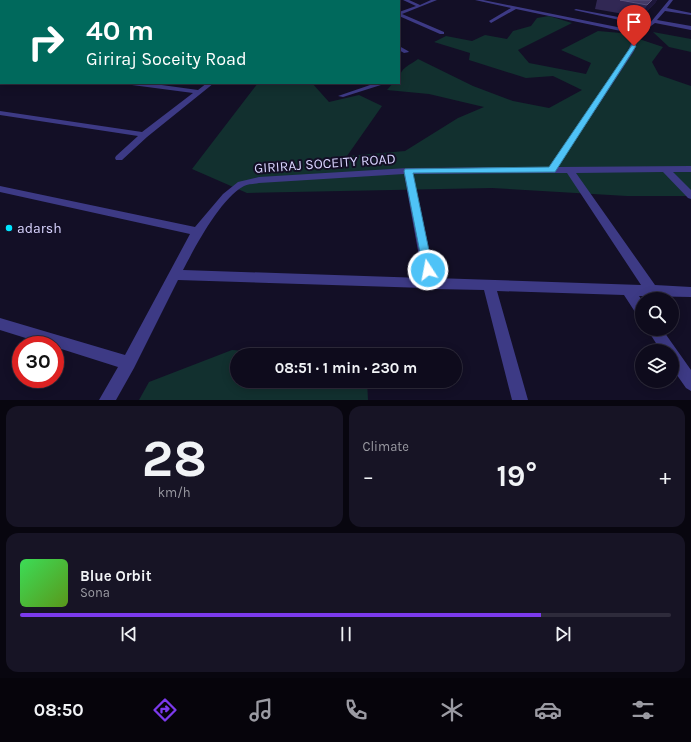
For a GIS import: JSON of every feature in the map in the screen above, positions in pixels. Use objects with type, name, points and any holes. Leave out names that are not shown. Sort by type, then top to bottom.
[{"type":"street","points":[[405,0],[420,6]]},
{"type":"street","points":[[400,13],[435,0]]},
{"type":"street","points":[[477,0],[638,33]]},
{"type":"street","points":[[552,170],[631,51],[638,33],[653,23],[670,0]]},
{"type":"street","points":[[491,22],[515,8]]},
{"type":"street","points":[[664,9],[691,14]]},
{"type":"street","points":[[576,10],[691,28]]},
{"type":"street","points":[[400,13],[442,33]]},
{"type":"street","points":[[400,49],[406,52]]},
{"type":"street","points":[[140,84],[200,92]]},
{"type":"street","points":[[119,158],[144,135],[210,84]]},
{"type":"street","points":[[341,96],[381,84]]},
{"type":"street","points":[[0,113],[144,135]]},
{"type":"street","points":[[665,169],[691,196]]},
{"type":"street","name":"GIRIRAJ SOCEITY ROAD","points":[[107,400],[129,363],[197,232],[226,196],[241,184],[259,180],[408,171],[691,169]]},
{"type":"street","points":[[570,170],[652,291]]},
{"type":"street","points":[[408,171],[430,284]]},
{"type":"street","points":[[0,189],[197,232]]},
{"type":"street","points":[[174,275],[691,292]]},
{"type":"street","points":[[489,286],[520,400]]},
{"type":"street","points":[[628,290],[635,300]]},
{"type":"street","points":[[0,324],[129,363]]},
{"type":"street","points":[[679,365],[691,383]]},
{"type":"green space","points":[[549,16],[572,23],[518,50],[529,63],[586,74],[591,63],[561,50],[598,31],[621,33],[663,47],[652,62],[659,75],[691,86],[691,196],[627,196],[492,188],[247,193],[192,169],[257,84],[313,84],[329,102],[359,95],[382,106],[347,156],[405,151],[458,118],[484,107],[429,94],[387,90],[392,84],[400,84],[400,74],[402,71],[418,59],[473,86],[513,101],[549,108],[582,90],[553,76],[526,78],[469,60],[470,53],[434,42],[446,36],[472,41],[485,35],[507,39],[513,31],[531,26],[537,18]]},
{"type":"green space","points":[[653,32],[691,39],[691,52],[669,47]]},
{"type":"green space","points":[[230,351],[230,388],[367,388],[368,400],[139,400],[149,382]]},
{"type":"building","points":[[620,0],[652,0],[647,5]]},
{"type":"place","name":"adarsh","points":[[9,228]]},
{"type":"route","points":[[428,270],[408,171],[552,170],[634,46]]}]
